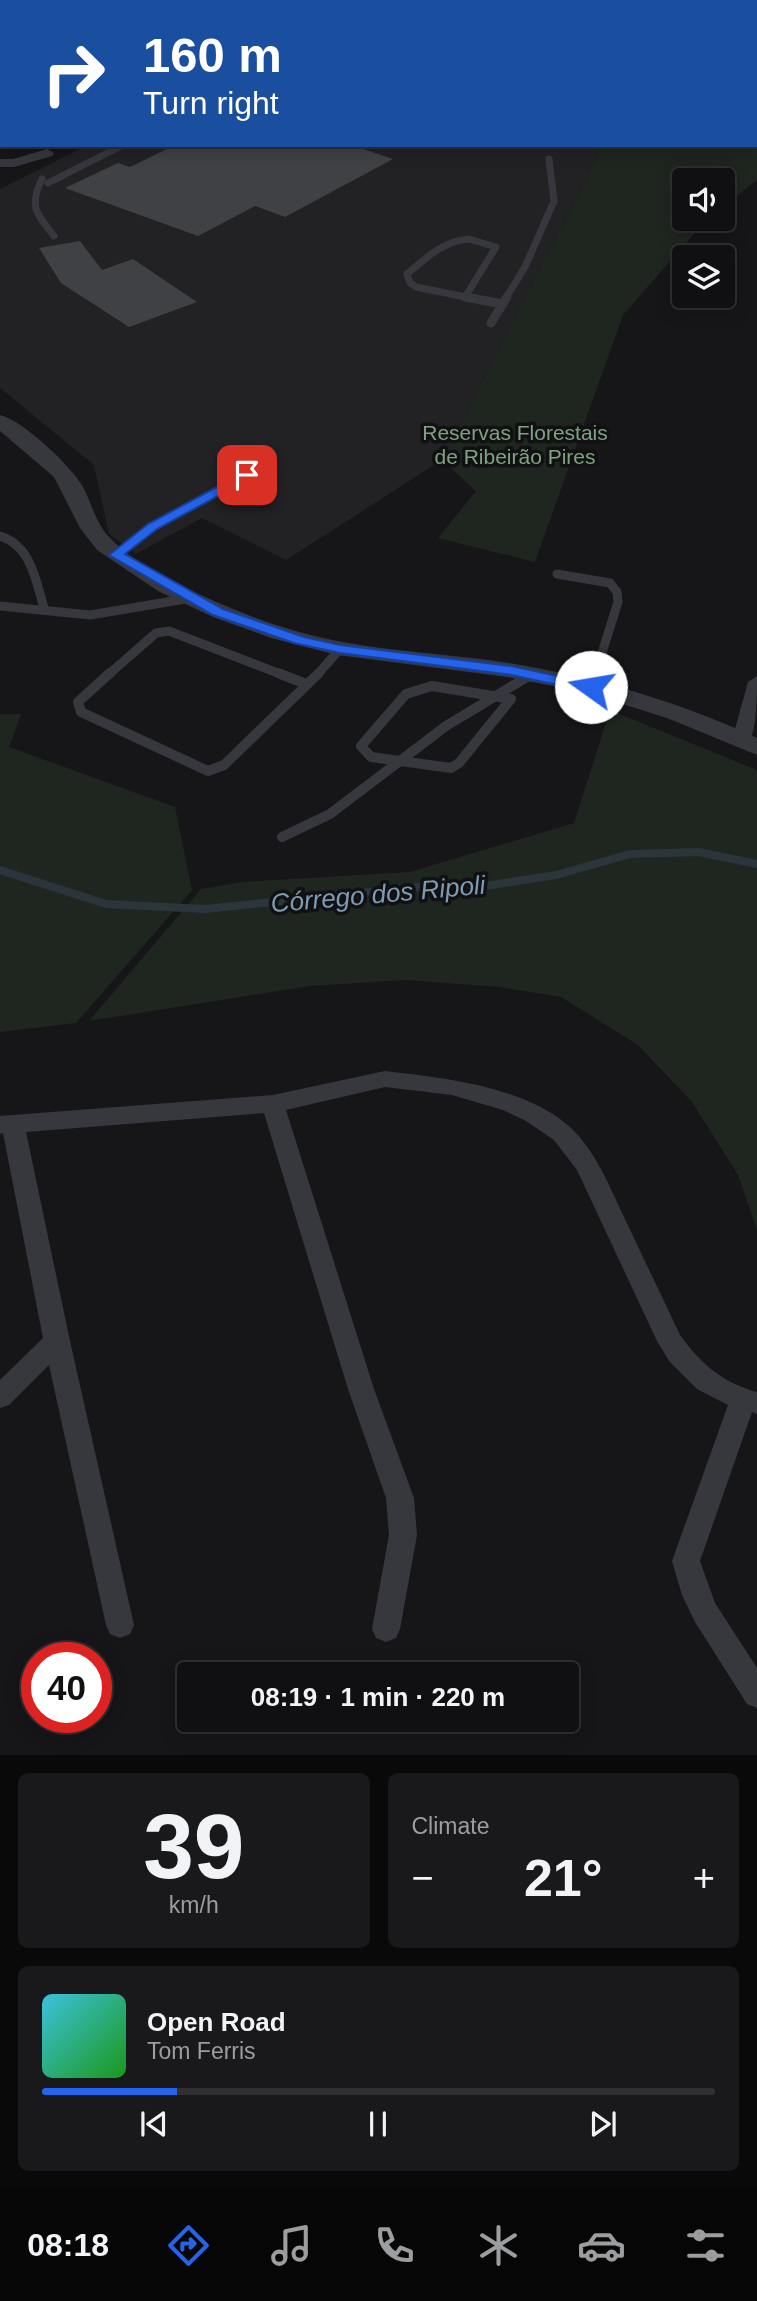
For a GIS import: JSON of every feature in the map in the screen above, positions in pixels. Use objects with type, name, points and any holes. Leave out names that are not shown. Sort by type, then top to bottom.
[{"type":"street","points":[[0,163],[14,163],[47,153],[34,147]]},
{"type":"street","points":[[0,421],[67,479],[93,536],[116,555],[192,598],[255,626],[340,649],[468,663],[591,687],[638,701],[750,743],[757,682]]},
{"type":"street","points":[[120,1625],[6,1124],[273,1104],[385,1079],[452,1087],[510,1104],[534,1115],[562,1135],[587,1165],[670,1340],[684,1362],[698,1377],[750,1401],[686,1561],[688,1577],[696,1596],[757,1694]]},
{"type":"street","points":[[273,1104],[361,1389],[400,1498],[403,1535],[386,1629]]},
{"type":"street","points":[[0,1397],[57,1341]]},
{"type":"lane","points":[[54,236],[33,206],[32,197],[45,181],[119,147]]},
{"type":"lane","points":[[491,323],[525,267],[554,201],[549,159]]},
{"type":"lane","points":[[465,297],[496,247],[482,240],[464,237],[448,241],[407,274],[410,283],[416,288],[503,304]]},
{"type":"lane","points":[[116,555],[153,526],[247,475]]},
{"type":"lane","points":[[0,536],[15,539],[22,547],[44,608]]},
{"type":"lane","points":[[557,573],[610,583],[617,592],[618,602],[591,687]]},
{"type":"lane","points":[[0,606],[44,608],[90,615],[192,598]]},
{"type":"lane","points":[[306,684],[169,631],[156,633],[78,702],[81,712],[208,772],[224,765],[331,662],[340,649]]},
{"type":"lane","points":[[282,837],[328,818],[396,761],[494,695],[532,674]]},
{"type":"lane","points":[[432,686],[494,695],[511,699],[452,768],[371,757],[361,746],[406,694],[432,686]]},
{"type":"shaded area","points":[[84,147],[595,147],[597,156],[442,460],[286,560],[202,518],[136,554],[109,534],[94,465],[0,388],[0,189]]},
{"type":"green space","name":"Reservas Florestais de Ribeirão Pires","points":[[595,147],[757,147],[757,180],[735,197],[735,168],[672,168],[672,231],[696,231],[684,245],[672,245],[672,259],[623,315],[535,562],[438,538],[476,491],[442,460],[597,156]]},
{"type":"green space","points":[[610,710],[757,770],[757,1230],[738,1175],[692,1102],[638,1045],[561,997],[499,987],[406,980],[310,986],[89,1021],[201,889],[242,882],[410,872],[574,823]]},
{"type":"green space","points":[[0,714],[21,714],[9,747],[175,807],[192,890],[76,1023],[0,1032]]},
{"type":"building","points":[[171,147],[357,147],[393,159],[285,217],[255,206],[198,236],[65,188],[118,163],[130,167]]},
{"type":"building","points":[[80,241],[102,270],[133,259],[197,302],[129,327],[61,283],[39,248]]},
{"type":"waterway","name":"Córrego dos Ripoli","points":[[0,870],[106,904],[205,909],[428,886],[491,885],[556,875],[630,854],[699,852],[757,864]]},
{"type":"route","points":[[247,475],[153,526],[116,555],[218,612],[299,640],[340,649],[468,663],[591,687]]}]
